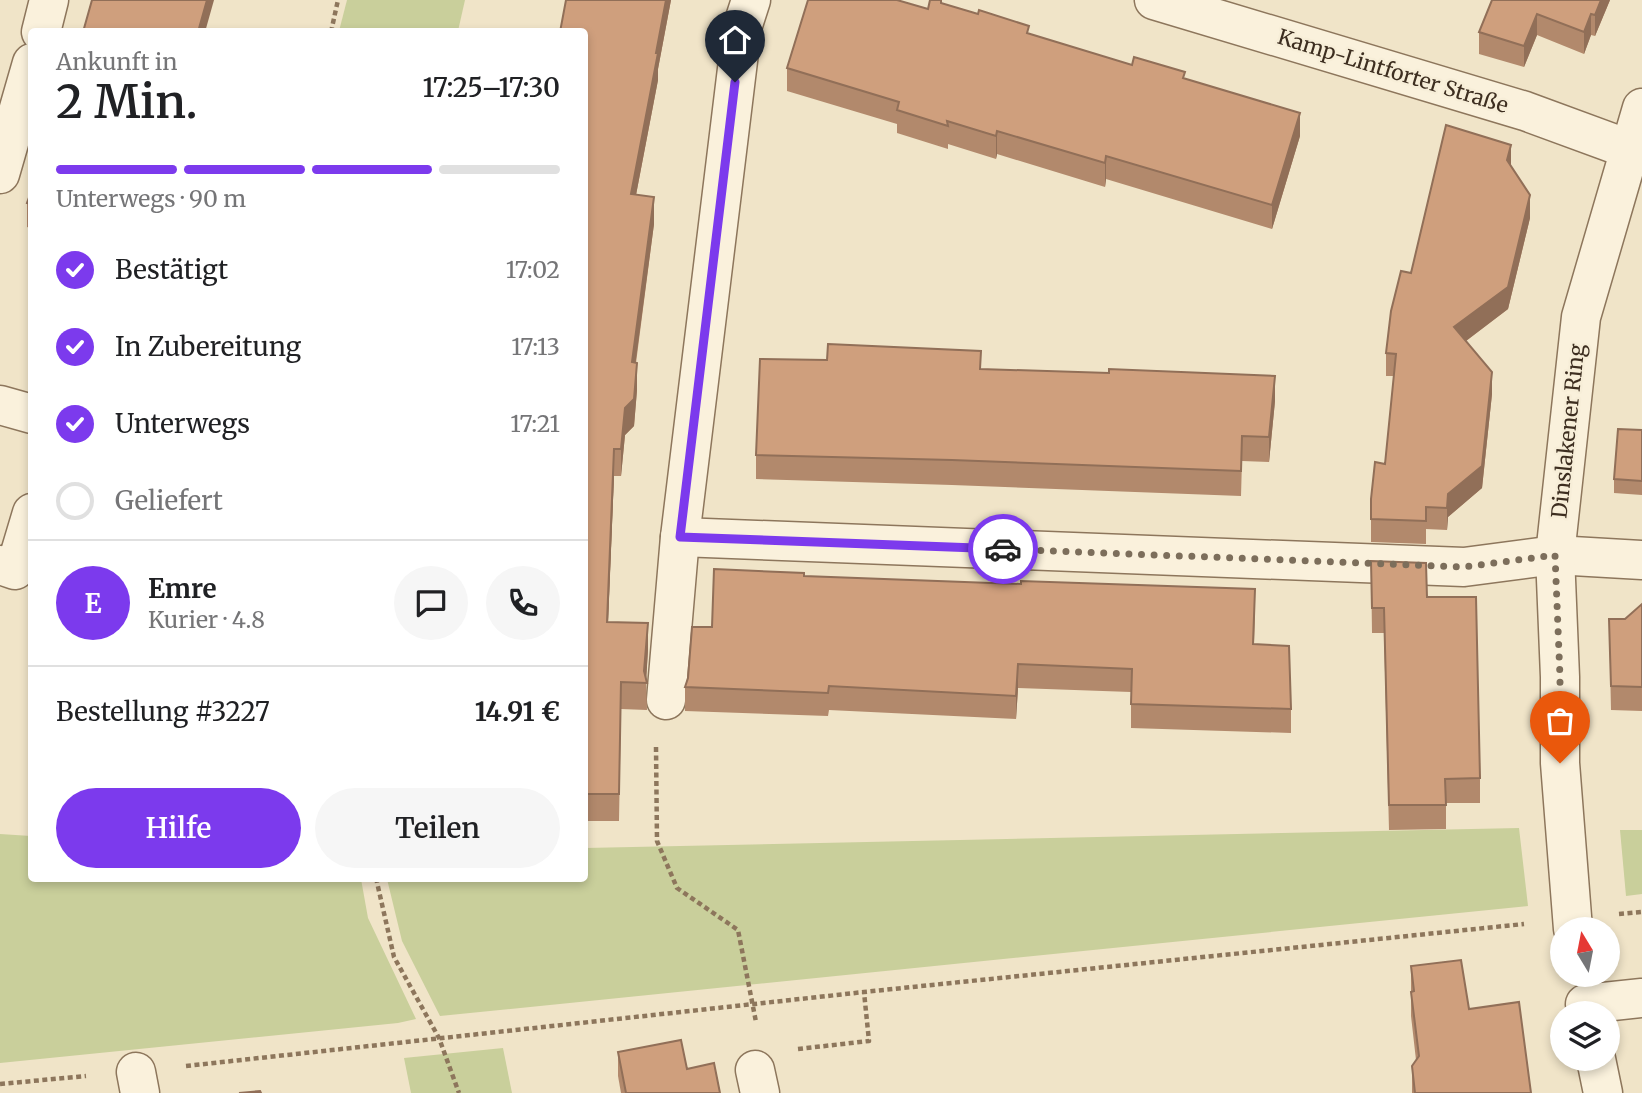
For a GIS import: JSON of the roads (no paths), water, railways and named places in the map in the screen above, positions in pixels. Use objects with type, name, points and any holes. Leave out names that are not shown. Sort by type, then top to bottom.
[{"type":"street","points":[[42,28],[50,0]]},
{"type":"street","points":[[666,699],[680,537],[742,28],[751,0]]},
{"type":"street","name":"Kamp-Lintforter Straße","points":[[1154,0],[1525,111],[1635,152]]},
{"type":"street","points":[[0,174],[28,77]]},
{"type":"street","name":"Dinslakener Ring","points":[[1571,917],[1560,763],[1555,555],[1581,317],[1635,152],[1642,108]]},
{"type":"street","points":[[0,405],[28,413]]},
{"type":"street","points":[[16,570],[28,527]]},
{"type":"street","points":[[680,537],[1464,567],[1555,555],[1642,560]]},
{"type":"street","points":[[1584,997],[1642,998]]},
{"type":"street","points":[[1598,1071],[1603,1093]]}]
